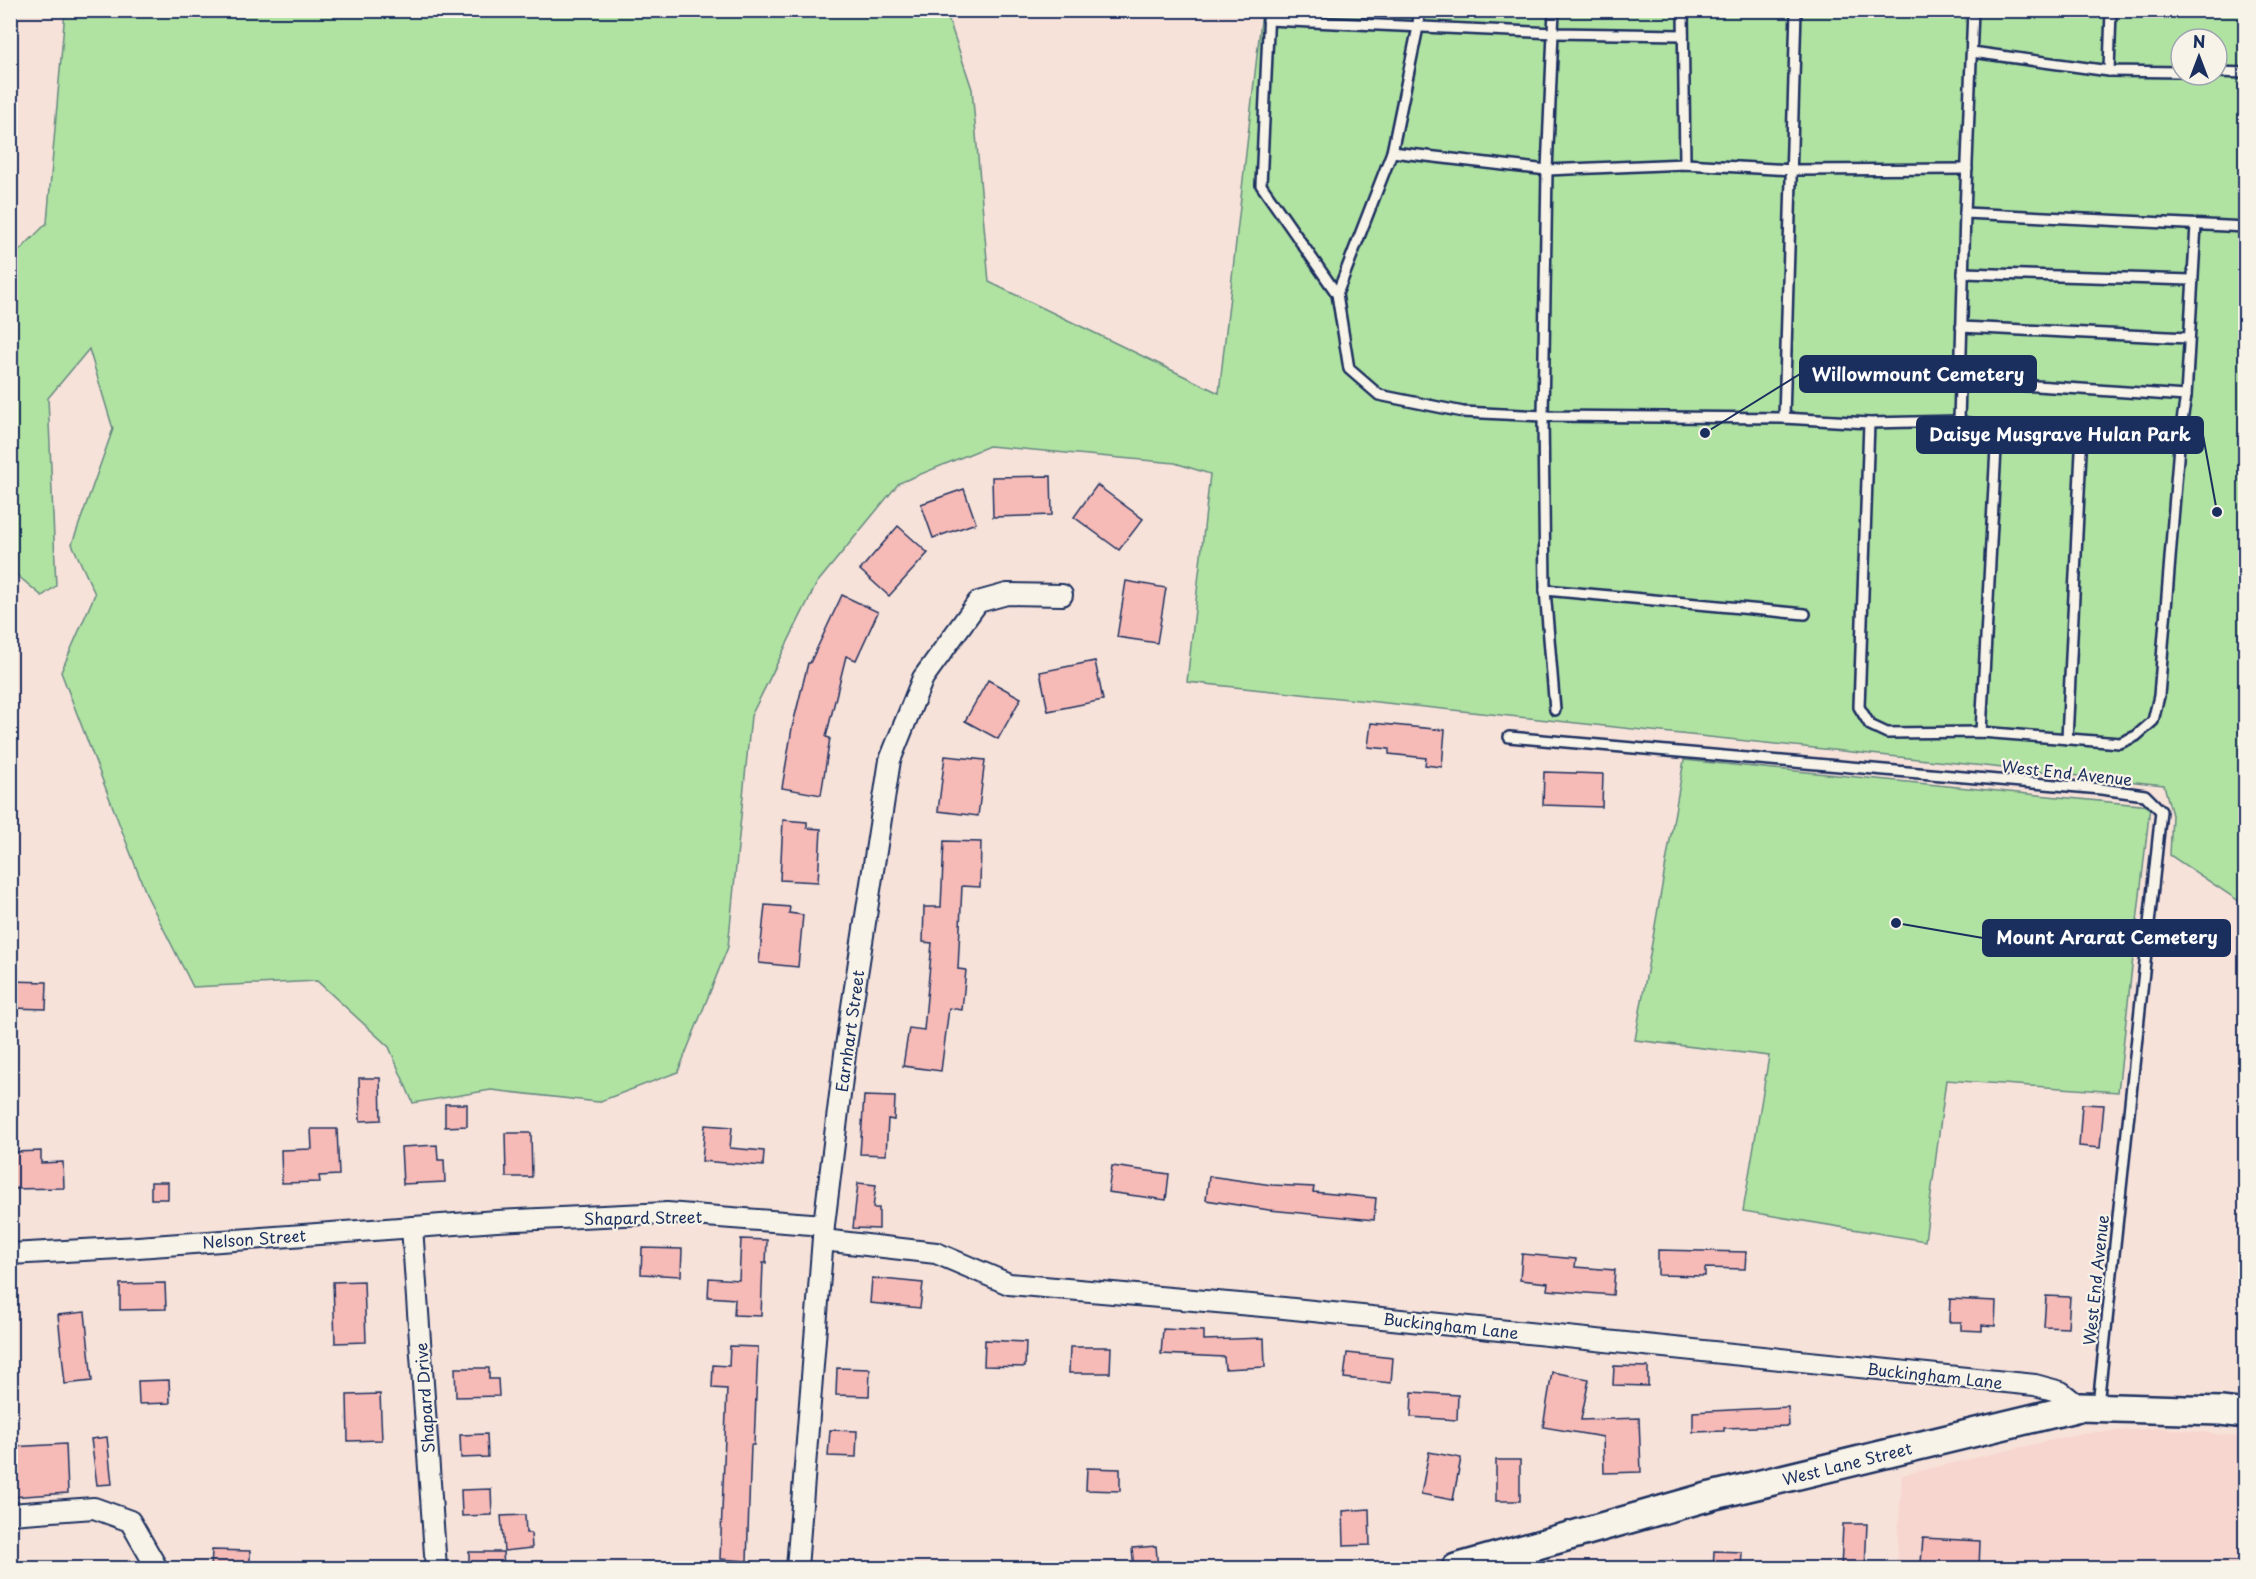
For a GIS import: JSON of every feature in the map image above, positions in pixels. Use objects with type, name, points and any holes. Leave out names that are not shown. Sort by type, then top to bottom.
[{"type":"street","name":"Earnhart Street","points":[[797,1569],[824,1233],[846,1046],[890,760],[922,678],[978,602],[1007,594],[1062,596]]},
{"type":"street","name":"Shapard Street","points":[[497,1221],[667,1213],[824,1233]]},
{"type":"street","name":"Nelson Street","points":[[10,1254],[73,1252],[497,1221]]},
{"type":"street","name":"Shapard Drive","points":[[412,1227],[436,1569]]},
{"type":"street","name":"Buckingham Lane","points":[[824,1233],[936,1253],[1009,1284],[1274,1307],[2035,1385],[2061,1392],[2089,1407]]},
{"type":"street","name":"West Lane Street","points":[[1456,1569],[1711,1496],[2089,1407],[2221,1411],[2246,1414]]},
{"type":"street","points":[[10,1514],[94,1508],[130,1521],[157,1569]]},
{"type":"lane","points":[[1337,294],[1392,152],[1418,27],[1419,10]]},
{"type":"lane","points":[[1554,10],[1547,170],[1543,416],[1545,590],[1555,710]]},
{"type":"lane","points":[[1683,10],[1685,164]]},
{"type":"lane","points":[[1784,418],[1796,10]]},
{"type":"lane","points":[[1959,421],[1973,10]]},
{"type":"lane","points":[[2109,71],[2111,10]]},
{"type":"lane","points":[[1683,35],[1554,33],[1418,27],[1269,15],[1261,185],[1337,294],[1349,369],[1379,395],[1463,412],[1543,416],[1784,418],[1869,423],[1959,421],[1996,429],[2180,433]]},
{"type":"lane","points":[[1972,52],[2109,71],[2169,72]]},
{"type":"lane","points":[[2229,72],[2246,73]]},
{"type":"lane","points":[[1392,152],[1547,170],[1685,164],[1793,170],[1967,169]]},
{"type":"lane","points":[[1965,213],[2246,227]]},
{"type":"lane","points":[[1869,423],[1860,707],[1870,725],[1887,734],[1981,732],[2120,743],[2136,736],[2153,721],[2159,696],[2180,433],[2186,396],[2196,225]]},
{"type":"lane","points":[[1963,273],[2192,280]]},
{"type":"lane","points":[[1961,327],[2188,338]]},
{"type":"lane","points":[[1960,381],[2186,396]]},
{"type":"lane","points":[[1981,732],[1996,429]]},
{"type":"lane","points":[[2067,739],[2082,431]]},
{"type":"lane","points":[[1545,590],[1805,614]]},
{"type":"lane","name":"West End Avenue","points":[[1509,737],[2101,789],[2145,795],[2161,811],[2089,1407]]},
{"type":"shaded area","points":[[2162,1428],[2245,1437],[2245,1568],[1896,1568],[1902,1475],[2082,1433]]},
{"type":"green space","points":[[65,11],[946,11],[972,89],[989,282],[1219,393],[1262,11],[2245,11],[2245,905],[2170,855],[2172,815],[2164,785],[1187,682],[1210,474],[1175,463],[989,446],[899,483],[817,583],[751,716],[728,947],[678,1072],[598,1102],[491,1090],[413,1103],[389,1047],[317,981],[193,987],[147,896],[61,672],[95,594],[72,544],[113,429],[89,349],[48,398],[56,586],[42,596],[11,570],[10,253],[17,253],[47,223]]},
{"type":"green space","points":[[1684,760],[2150,806],[2118,1092],[1946,1080],[1925,1241],[1743,1211],[1769,1056],[1635,1040]]},
{"type":"building","points":[[1051,476],[1052,515],[993,517],[992,477]]},
{"type":"building","points":[[1097,485],[1143,519],[1119,550],[1074,517]]},
{"type":"building","points":[[964,489],[976,523],[933,538],[921,504]]},
{"type":"building","points":[[898,526],[928,553],[889,596],[860,570]]},
{"type":"building","points":[[1126,581],[1166,588],[1157,643],[1117,637]]},
{"type":"building","points":[[842,595],[878,612],[856,660],[846,656],[826,737],[830,738],[821,795],[782,788],[792,728],[808,663]]},
{"type":"building","points":[[1095,661],[1103,700],[1048,711],[1040,672]]},
{"type":"building","points":[[988,680],[1021,698],[998,739],[965,721]]},
{"type":"building","points":[[1371,723],[1445,730],[1442,767],[1425,765],[1426,758],[1389,754],[1389,749],[1368,747]]},
{"type":"building","points":[[945,756],[985,760],[978,816],[938,811]]},
{"type":"building","points":[[1544,772],[1603,774],[1602,807],[1543,805]]},
{"type":"building","points":[[783,820],[807,822],[807,828],[821,829],[818,882],[780,880]]},
{"type":"building","points":[[944,841],[981,842],[980,887],[962,886],[958,969],[966,970],[962,1010],[949,1008],[941,1071],[903,1066],[909,1028],[924,1030],[932,943],[923,942],[924,907],[941,907]]},
{"type":"building","points":[[765,905],[790,907],[789,913],[803,915],[798,967],[759,963]]},
{"type":"building","points":[[10,981],[47,982],[46,1009],[10,1008]]},
{"type":"building","points":[[359,1078],[380,1078],[381,1120],[360,1121]]},
{"type":"building","points":[[864,1096],[895,1097],[894,1120],[888,1119],[886,1155],[860,1154]]},
{"type":"building","points":[[445,1104],[467,1104],[467,1126],[445,1127]]},
{"type":"building","points":[[2082,1104],[2104,1105],[2100,1148],[2079,1146]]},
{"type":"building","points":[[705,1125],[732,1127],[730,1148],[764,1151],[763,1166],[702,1161]]},
{"type":"building","points":[[311,1129],[337,1129],[339,1175],[319,1176],[320,1182],[282,1183],[281,1150],[312,1149]]},
{"type":"building","points":[[505,1133],[531,1133],[532,1177],[506,1177]]},
{"type":"building","points":[[437,1145],[438,1160],[444,1160],[445,1182],[403,1184],[401,1147]]},
{"type":"building","points":[[41,1151],[41,1163],[63,1162],[64,1188],[10,1189],[10,1164],[14,1164],[14,1152]]},
{"type":"building","points":[[1112,1166],[1169,1174],[1166,1200],[1108,1192]]},
{"type":"building","points":[[1209,1176],[1272,1185],[1314,1187],[1313,1192],[1376,1198],[1374,1220],[1269,1210],[1206,1200]]},
{"type":"building","points":[[151,1182],[168,1182],[168,1199],[151,1199]]},
{"type":"building","points":[[858,1183],[876,1185],[873,1208],[879,1208],[879,1229],[853,1228]]},
{"type":"building","points":[[741,1239],[767,1240],[766,1263],[763,1263],[761,1316],[734,1315],[735,1299],[708,1297],[709,1278],[739,1280]]},
{"type":"building","points":[[642,1248],[682,1249],[681,1276],[641,1274]]},
{"type":"building","points":[[1658,1250],[1746,1252],[1745,1269],[1705,1268],[1705,1276],[1658,1275]]},
{"type":"building","points":[[1522,1254],[1576,1259],[1575,1267],[1615,1270],[1613,1295],[1547,1290],[1548,1283],[1520,1280]]},
{"type":"building","points":[[872,1278],[923,1283],[920,1308],[870,1303]]},
{"type":"building","points":[[364,1281],[366,1342],[335,1343],[333,1282]]},
{"type":"building","points":[[165,1283],[166,1309],[120,1310],[120,1284]]},
{"type":"building","points":[[2046,1296],[2070,1297],[2068,1328],[2044,1327]]},
{"type":"building","points":[[1950,1299],[1996,1301],[1995,1326],[1982,1325],[1982,1331],[1961,1330],[1961,1322],[1949,1322]]},
{"type":"building","points":[[85,1312],[92,1381],[65,1384],[58,1315]]},
{"type":"building","points":[[1163,1329],[1204,1331],[1204,1340],[1264,1338],[1265,1367],[1225,1369],[1224,1357],[1161,1354]]},
{"type":"building","points":[[985,1340],[1026,1342],[1025,1367],[984,1366]]},
{"type":"building","points":[[730,1346],[758,1347],[754,1445],[751,1445],[747,1561],[720,1559],[727,1389],[712,1388],[713,1365],[729,1366]]},
{"type":"building","points":[[1070,1347],[1111,1347],[1110,1373],[1069,1373]]},
{"type":"building","points":[[1347,1353],[1393,1358],[1391,1383],[1344,1378]]},
{"type":"building","points":[[1614,1366],[1648,1367],[1648,1386],[1613,1385]]},
{"type":"building","points":[[455,1368],[489,1368],[489,1379],[498,1379],[499,1396],[456,1397]]},
{"type":"building","points":[[837,1368],[870,1369],[869,1396],[836,1395]]},
{"type":"building","points":[[1552,1372],[1589,1379],[1581,1420],[1639,1418],[1641,1472],[1604,1473],[1603,1437],[1543,1427]]},
{"type":"building","points":[[169,1380],[170,1403],[139,1404],[138,1381]]},
{"type":"building","points":[[1412,1392],[1458,1395],[1457,1420],[1411,1417]]},
{"type":"building","points":[[380,1394],[382,1440],[348,1441],[347,1395]]},
{"type":"building","points":[[1788,1407],[1789,1426],[1724,1428],[1724,1431],[1693,1432],[1693,1412]]},
{"type":"building","points":[[830,1430],[857,1431],[856,1457],[828,1456]]},
{"type":"building","points":[[487,1434],[488,1457],[461,1458],[460,1435]]},
{"type":"building","points":[[107,1437],[112,1484],[97,1485],[91,1439]]},
{"type":"building","points":[[66,1444],[68,1493],[10,1497],[10,1447]]},
{"type":"building","points":[[1429,1452],[1461,1458],[1453,1500],[1421,1494]]},
{"type":"building","points":[[1496,1460],[1520,1460],[1520,1501],[1496,1501]]},
{"type":"building","points":[[1087,1468],[1120,1469],[1120,1491],[1086,1490]]},
{"type":"building","points":[[491,1489],[492,1515],[462,1516],[461,1490]]},
{"type":"building","points":[[1369,1509],[1370,1545],[1344,1546],[1343,1511]]},
{"type":"building","points":[[525,1515],[526,1533],[531,1533],[532,1548],[504,1551],[501,1516]]},
{"type":"building","points":[[1843,1524],[1867,1524],[1865,1569],[1841,1569]]},
{"type":"building","points":[[1923,1538],[1980,1541],[1979,1569],[1935,1569],[1935,1564],[1921,1563]]},
{"type":"building","points":[[1156,1546],[1158,1569],[1134,1569],[1132,1548]]},
{"type":"building","points":[[212,1550],[250,1551],[250,1569],[211,1569]]},
{"type":"building","points":[[1714,1551],[1742,1552],[1741,1569],[1713,1569]]},
{"type":"building","points":[[469,1552],[503,1552],[504,1569],[469,1569]]},
{"type":"place","name":"Willowmount Cemetery","points":[[1705,433]]},
{"type":"place","name":"Daisye Musgrave Hulan Park","points":[[2217,512]]},
{"type":"place","name":"Mount Ararat Cemetery","points":[[1896,923]]}]
